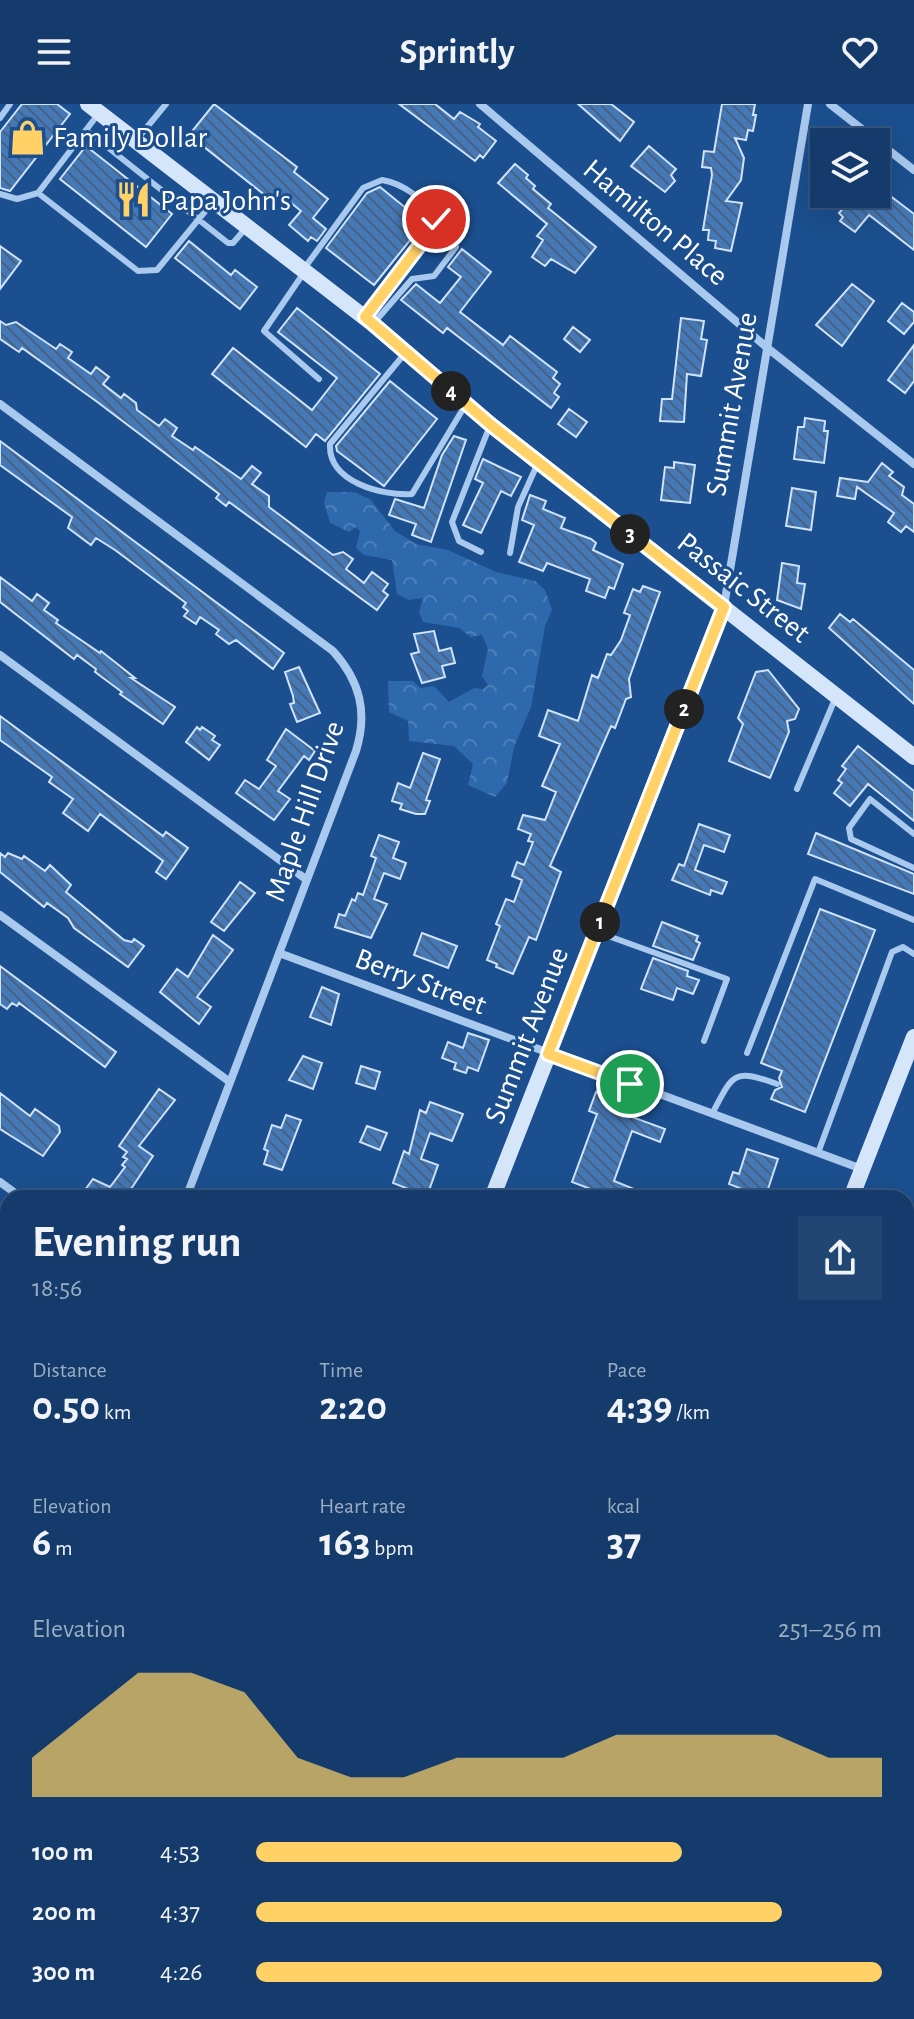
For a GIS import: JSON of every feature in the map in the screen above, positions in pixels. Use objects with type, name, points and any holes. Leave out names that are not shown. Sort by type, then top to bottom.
[{"type":"main road","name":"Passaic Street","points":[[94,108],[369,321],[491,425],[914,757]]},
{"type":"main road","name":"Summit Avenue","points":[[495,1190],[724,607]]},
{"type":"main road","points":[[854,1190],[908,1070],[914,1039]]},
{"type":"street","name":"Hamilton Place","points":[[480,104],[770,350],[914,464]]},
{"type":"street","name":"Summit Avenue","points":[[724,607],[770,350],[808,104]]},
{"type":"street","points":[[830,104],[914,170]]},
{"type":"street","name":"Maple Hill Drive","points":[[0,404],[333,651],[345,665],[360,697],[361,734],[189,1190]]},
{"type":"street","points":[[0,655],[307,880]]},
{"type":"street","points":[[0,915],[230,1082]]},
{"type":"street","name":"Berry Street","points":[[279,953],[862,1169]]},
{"type":"lane","points":[[0,118],[10,104]]},
{"type":"lane","points":[[136,141],[166,104]]},
{"type":"lane","points":[[0,194],[17,199],[38,193],[86,130],[94,108]]},
{"type":"lane","points":[[86,130],[228,243],[233,243],[248,227]]},
{"type":"lane","points":[[319,379],[264,331],[363,188],[382,180],[403,187],[432,211],[436,219],[433,228],[369,321]]},
{"type":"lane","points":[[38,193],[138,271],[157,270],[214,201]]},
{"type":"lane","points":[[369,321],[412,279],[434,276],[456,247]]},
{"type":"lane","points":[[406,352],[330,444],[329,455],[338,468],[362,487],[395,495],[412,494],[466,404]]},
{"type":"lane","points":[[481,552],[459,541],[452,522],[491,425]]},
{"type":"lane","points":[[510,553],[518,507],[539,462]]},
{"type":"lane","points":[[797,789],[836,696]]},
{"type":"lane","points":[[914,834],[870,799],[849,828],[851,839],[914,868]]},
{"type":"lane","points":[[747,1053],[815,879],[914,920]]},
{"type":"lane","points":[[596,932],[727,979],[704,1041]]},
{"type":"lane","points":[[818,1153],[892,952],[903,947],[914,954]]},
{"type":"lane","points":[[712,1114],[728,1083],[737,1075],[746,1073],[777,1084]]},
{"type":"green space","points":[[327,492],[353,492],[370,499],[395,531],[416,544],[448,550],[496,572],[535,581],[545,590],[552,610],[545,626],[531,707],[514,747],[507,783],[495,797],[468,785],[473,764],[454,746],[409,741],[408,721],[389,712],[388,681],[413,681],[420,688],[434,686],[449,702],[474,688],[483,689],[488,685],[482,676],[488,649],[482,635],[471,637],[459,628],[423,622],[419,612],[423,598],[409,600],[397,594],[392,560],[364,555],[356,548],[360,531],[356,527],[349,532],[330,523],[324,502]]},
{"type":"building","points":[[22,104],[57,104],[70,114],[10,191],[0,188],[0,132]]},
{"type":"building","points":[[214,104],[297,167],[294,172],[328,199],[313,218],[326,229],[317,241],[311,237],[308,241],[289,225],[301,211],[278,192],[271,200],[189,135]]},
{"type":"building","points":[[399,104],[435,104],[454,119],[460,112],[480,124],[478,127],[496,141],[483,158],[480,155],[475,161]]},
{"type":"building","points":[[578,104],[611,104],[634,122],[620,141]]},
{"type":"building","points":[[722,104],[755,104],[753,115],[756,115],[753,131],[748,130],[746,140],[735,138],[744,158],[741,180],[726,201],[742,203],[731,251],[715,248],[716,241],[708,240],[709,230],[703,230],[712,175],[711,168],[702,167],[704,151],[714,152]]},
{"type":"building","points":[[86,146],[172,214],[146,247],[60,179]]},
{"type":"building","points":[[649,146],[676,169],[671,175],[675,181],[665,192],[631,166]]},
{"type":"building","points":[[515,164],[528,175],[526,178],[535,186],[533,189],[551,204],[548,208],[596,247],[575,273],[551,259],[545,266],[532,257],[543,240],[537,236],[547,224],[498,183]]},
{"type":"building","points":[[380,187],[424,223],[374,285],[326,248],[367,193]]},
{"type":"building","points":[[890,196],[914,214],[914,250],[869,215],[855,232],[840,221],[843,217],[839,213],[843,208],[890,208]]},
{"type":"building","points":[[189,241],[231,275],[235,270],[257,287],[240,309],[175,258]]},
{"type":"building","points":[[0,246],[21,261],[0,289]]},
{"type":"building","points":[[462,249],[491,272],[460,312],[503,345],[510,336],[557,372],[553,378],[560,384],[554,393],[559,397],[551,408],[447,328],[443,333],[401,300],[416,284],[440,303],[461,277],[448,267]]},
{"type":"building","points":[[852,284],[874,301],[842,346],[816,325]]},
{"type":"building","points":[[902,303],[914,312],[914,322],[904,334],[888,321]]},
{"type":"building","points":[[297,308],[380,374],[325,441],[316,434],[306,447],[212,374],[233,348],[312,410],[337,378],[278,332]]},
{"type":"building","points":[[681,318],[704,321],[701,339],[707,340],[701,376],[687,374],[684,422],[660,421],[662,399],[672,399]]},
{"type":"building","points":[[0,321],[6,325],[16,322],[56,349],[60,344],[72,352],[68,358],[91,374],[96,367],[109,377],[103,384],[121,398],[124,394],[136,403],[137,410],[159,426],[165,419],[177,428],[172,436],[193,450],[195,447],[241,479],[252,466],[261,473],[252,484],[269,496],[269,507],[333,555],[343,552],[353,559],[346,569],[364,583],[372,572],[388,584],[383,591],[388,595],[377,610],[229,502],[226,506],[216,498],[219,494],[96,401],[22,348],[19,352],[0,339]]},
{"type":"building","points":[[573,327],[590,340],[580,352],[564,339]]},
{"type":"building","points":[[914,345],[914,381],[905,393],[888,380]]},
{"type":"building","points":[[390,381],[437,419],[384,486],[337,451],[336,446]]},
{"type":"building","points":[[569,409],[587,422],[576,437],[558,424]]},
{"type":"building","points":[[805,418],[825,421],[824,431],[828,431],[824,463],[794,459],[798,427],[804,427]]},
{"type":"building","points":[[454,436],[466,440],[431,542],[412,535],[416,524],[389,515],[395,499],[424,508],[442,455]]},
{"type":"building","points":[[0,441],[284,653],[273,669],[236,640],[229,644],[216,634],[219,630],[200,617],[196,624],[184,616],[188,611],[183,607],[186,603],[115,550],[96,538],[91,545],[68,528],[72,517],[0,465]]},
{"type":"building","points":[[483,459],[521,477],[511,496],[501,491],[481,533],[463,525],[483,483],[475,479]]},
{"type":"building","points":[[674,462],[695,465],[690,503],[661,500],[665,467],[674,468]]},
{"type":"building","points":[[882,463],[893,472],[889,476],[904,487],[902,495],[914,504],[914,532],[906,526],[901,532],[888,522],[894,513],[857,487],[855,499],[837,496],[840,478],[868,482]]},
{"type":"building","points":[[792,488],[816,492],[811,530],[786,526]]},
{"type":"building","points":[[530,495],[546,501],[543,509],[565,518],[561,528],[591,539],[596,543],[593,550],[623,564],[614,589],[609,587],[605,598],[586,591],[590,579],[547,563],[543,571],[519,562],[534,525],[522,520]]},
{"type":"building","points":[[782,563],[799,566],[797,583],[805,584],[801,609],[777,600]]},
{"type":"building","points":[[0,577],[32,601],[37,594],[49,603],[44,610],[58,620],[56,623],[101,651],[135,678],[131,678],[175,707],[163,724],[120,694],[122,692],[95,672],[96,669],[77,655],[74,659],[0,602]]},
{"type":"building","points":[[643,586],[660,592],[629,679],[631,697],[626,699],[615,728],[611,726],[550,866],[561,872],[536,940],[529,937],[513,974],[487,960],[506,899],[514,902],[522,880],[512,876],[517,862],[524,865],[533,842],[528,841],[531,834],[518,829],[523,815],[545,820],[556,792],[542,786],[560,744],[539,736],[548,710],[578,721],[592,675],[598,678],[607,654],[611,655],[621,640],[630,615],[624,613],[633,589],[640,592]]},
{"type":"building","points":[[840,614],[850,622],[853,619],[914,670],[914,704],[829,628]]},
{"type":"building","points":[[434,631],[439,651],[451,648],[455,663],[442,666],[445,677],[422,683],[411,654],[419,652],[414,634]]},
{"type":"building","points":[[299,667],[320,713],[297,722],[290,704],[294,703],[293,696],[285,672]]},
{"type":"building","points":[[768,670],[799,709],[795,719],[787,721],[789,732],[770,778],[729,761],[743,724],[738,718],[756,672]]},
{"type":"building","points":[[0,716],[163,836],[166,832],[188,848],[166,879],[156,872],[163,861],[100,814],[88,831],[63,813],[73,799],[49,782],[52,777],[0,740]]},
{"type":"building","points":[[197,727],[215,736],[212,740],[220,745],[209,760],[186,742]]},
{"type":"building","points":[[286,729],[315,751],[309,760],[304,756],[278,791],[290,799],[274,820],[236,793],[245,780],[259,789],[276,766],[267,760]]},
{"type":"building","points":[[858,746],[914,791],[914,821],[868,784],[850,806],[834,793],[842,783],[838,780],[846,769],[842,766]]},
{"type":"building","points":[[423,753],[440,759],[426,800],[430,801],[425,814],[416,814],[400,809],[402,804],[392,801],[398,783],[410,788]]},
{"type":"building","points":[[699,824],[730,835],[724,852],[704,845],[695,870],[727,882],[722,894],[711,890],[710,895],[672,880],[679,864],[684,866]]},
{"type":"building","points":[[816,833],[914,874],[914,894],[808,854]]},
{"type":"building","points":[[379,835],[399,842],[393,858],[406,863],[400,879],[384,873],[374,899],[387,904],[371,938],[335,927],[339,914],[345,916],[352,899],[355,901],[358,893],[363,895],[376,858],[371,856]]},
{"type":"building","points":[[0,853],[5,857],[8,853],[22,859],[24,856],[45,871],[50,865],[71,885],[66,892],[124,940],[132,942],[134,939],[144,946],[128,967],[74,928],[68,918],[47,903],[44,907],[0,872]]},
{"type":"building","points":[[240,882],[255,893],[224,931],[211,922]]},
{"type":"building","points":[[820,909],[875,930],[805,1112],[771,1099],[775,1090],[782,1087],[779,1078],[782,1071],[761,1063]]},
{"type":"building","points":[[662,922],[698,936],[696,941],[700,943],[693,960],[653,946]]},
{"type":"building","points":[[422,933],[457,946],[448,968],[414,955]]},
{"type":"building","points":[[213,935],[233,950],[197,997],[211,1007],[199,1024],[160,992],[177,969],[188,977]]},
{"type":"building","points":[[653,958],[688,971],[687,976],[699,980],[693,994],[677,988],[673,1000],[641,989]]},
{"type":"building","points":[[0,966],[116,1052],[105,1067],[19,1003],[17,1006],[12,1003],[7,1009],[0,1004]]},
{"type":"building","points":[[322,987],[339,994],[331,1025],[310,1017]]},
{"type":"building","points":[[468,1033],[489,1040],[478,1071],[468,1067],[466,1073],[454,1069],[456,1063],[442,1058],[448,1042],[463,1048]]},
{"type":"building","points":[[303,1056],[322,1063],[313,1089],[289,1080]]},
{"type":"building","points":[[361,1066],[380,1072],[375,1089],[356,1083]]},
{"type":"building","points":[[159,1089],[175,1100],[139,1146],[153,1156],[130,1190],[85,1190],[93,1179],[110,1187],[125,1167],[122,1165],[127,1159],[123,1157],[127,1152],[119,1146]]},
{"type":"building","points":[[596,1092],[636,1107],[632,1117],[665,1129],[660,1142],[632,1131],[614,1181],[636,1190],[593,1190],[572,1182],[597,1114],[589,1111]]},
{"type":"building","points":[[0,1093],[30,1116],[35,1109],[59,1126],[60,1132],[43,1156],[0,1129]]},
{"type":"building","points":[[430,1102],[463,1114],[452,1141],[430,1133],[421,1159],[438,1165],[429,1190],[405,1190],[393,1183],[404,1151],[409,1154],[420,1110],[426,1113]]},
{"type":"building","points":[[286,1115],[301,1120],[282,1170],[264,1164],[268,1151],[264,1149],[272,1125],[281,1128]]},
{"type":"building","points":[[367,1126],[387,1133],[380,1150],[360,1142]]},
{"type":"building","points":[[747,1149],[778,1159],[768,1190],[744,1190],[729,1184],[733,1172],[739,1174]]},
{"type":"place","name":"Family Dollar","points":[[27,137]]},
{"type":"place","name":"Papa John's","points":[[134,200]]},
{"type":"route","points":[[436,219],[433,228],[365,317],[491,425],[724,607],[548,1054],[630,1084]]}]
